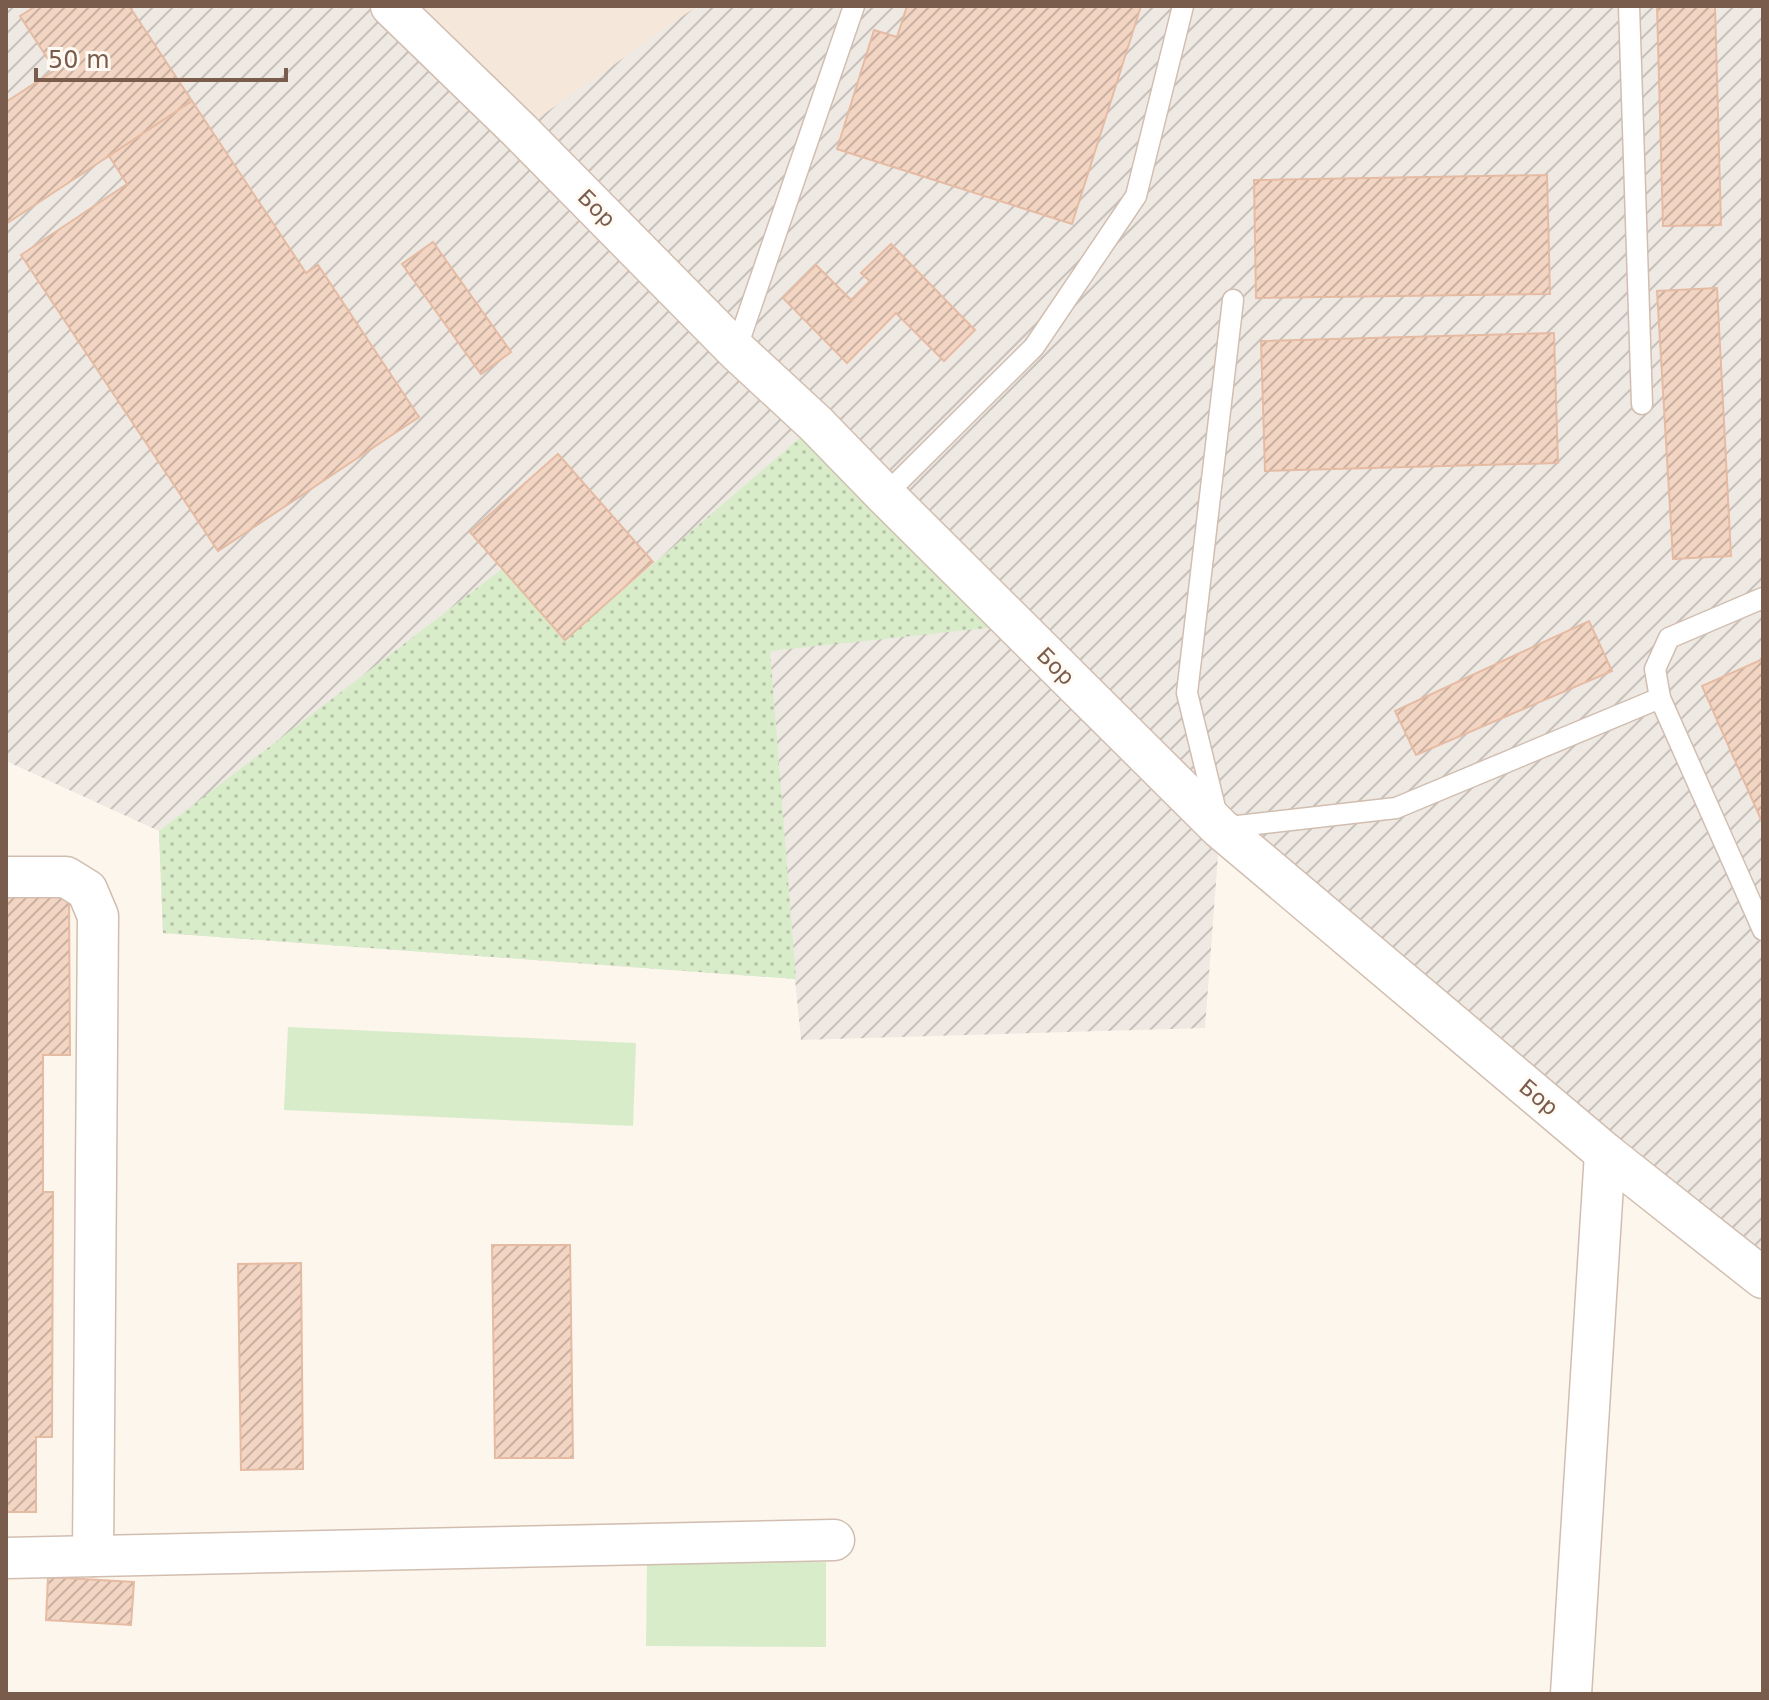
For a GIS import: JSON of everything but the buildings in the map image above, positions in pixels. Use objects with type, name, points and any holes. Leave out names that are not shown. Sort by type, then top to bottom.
[{"type":"street","name":"Бор","points":[[391,6],[520,131],[736,350],[816,424],[1220,828],[1605,1153],[1763,1278]]},
{"type":"street","points":[[6,877],[66,877],[87,890],[98,916],[93,1556]]},
{"type":"street","points":[[1571,1694],[1605,1153]]},
{"type":"street","points":[[6,1558],[834,1540]]},
{"type":"lane","points":[[736,350],[854,6]]},
{"type":"lane","points":[[885,495],[1034,347],[1136,196],[1183,6]]},
{"type":"lane","points":[[1629,6],[1642,404]]},
{"type":"lane","points":[[1233,300],[1187,693],[1220,828],[1396,808],[1660,698]]},
{"type":"lane","points":[[1763,598],[1669,638],[1655,669],[1660,698],[1763,930]]},
{"type":"shaded area","points":[[6,6],[384,6],[520,131],[697,6],[1763,6],[1763,1275],[1220,829],[1205,1028],[801,1040],[795,979],[163,933],[159,831],[6,761]]},
{"type":"shaded area","points":[[391,6],[825,6],[720,302]]},
{"type":"green space","points":[[816,424],[1015,625],[770,651],[796,979],[163,933],[159,831],[502,569],[565,640]]},
{"type":"green space","points":[[288,1027],[636,1043],[633,1126],[284,1110]]},
{"type":"green space","points":[[647,1561],[826,1562],[826,1647],[646,1646]]}]
